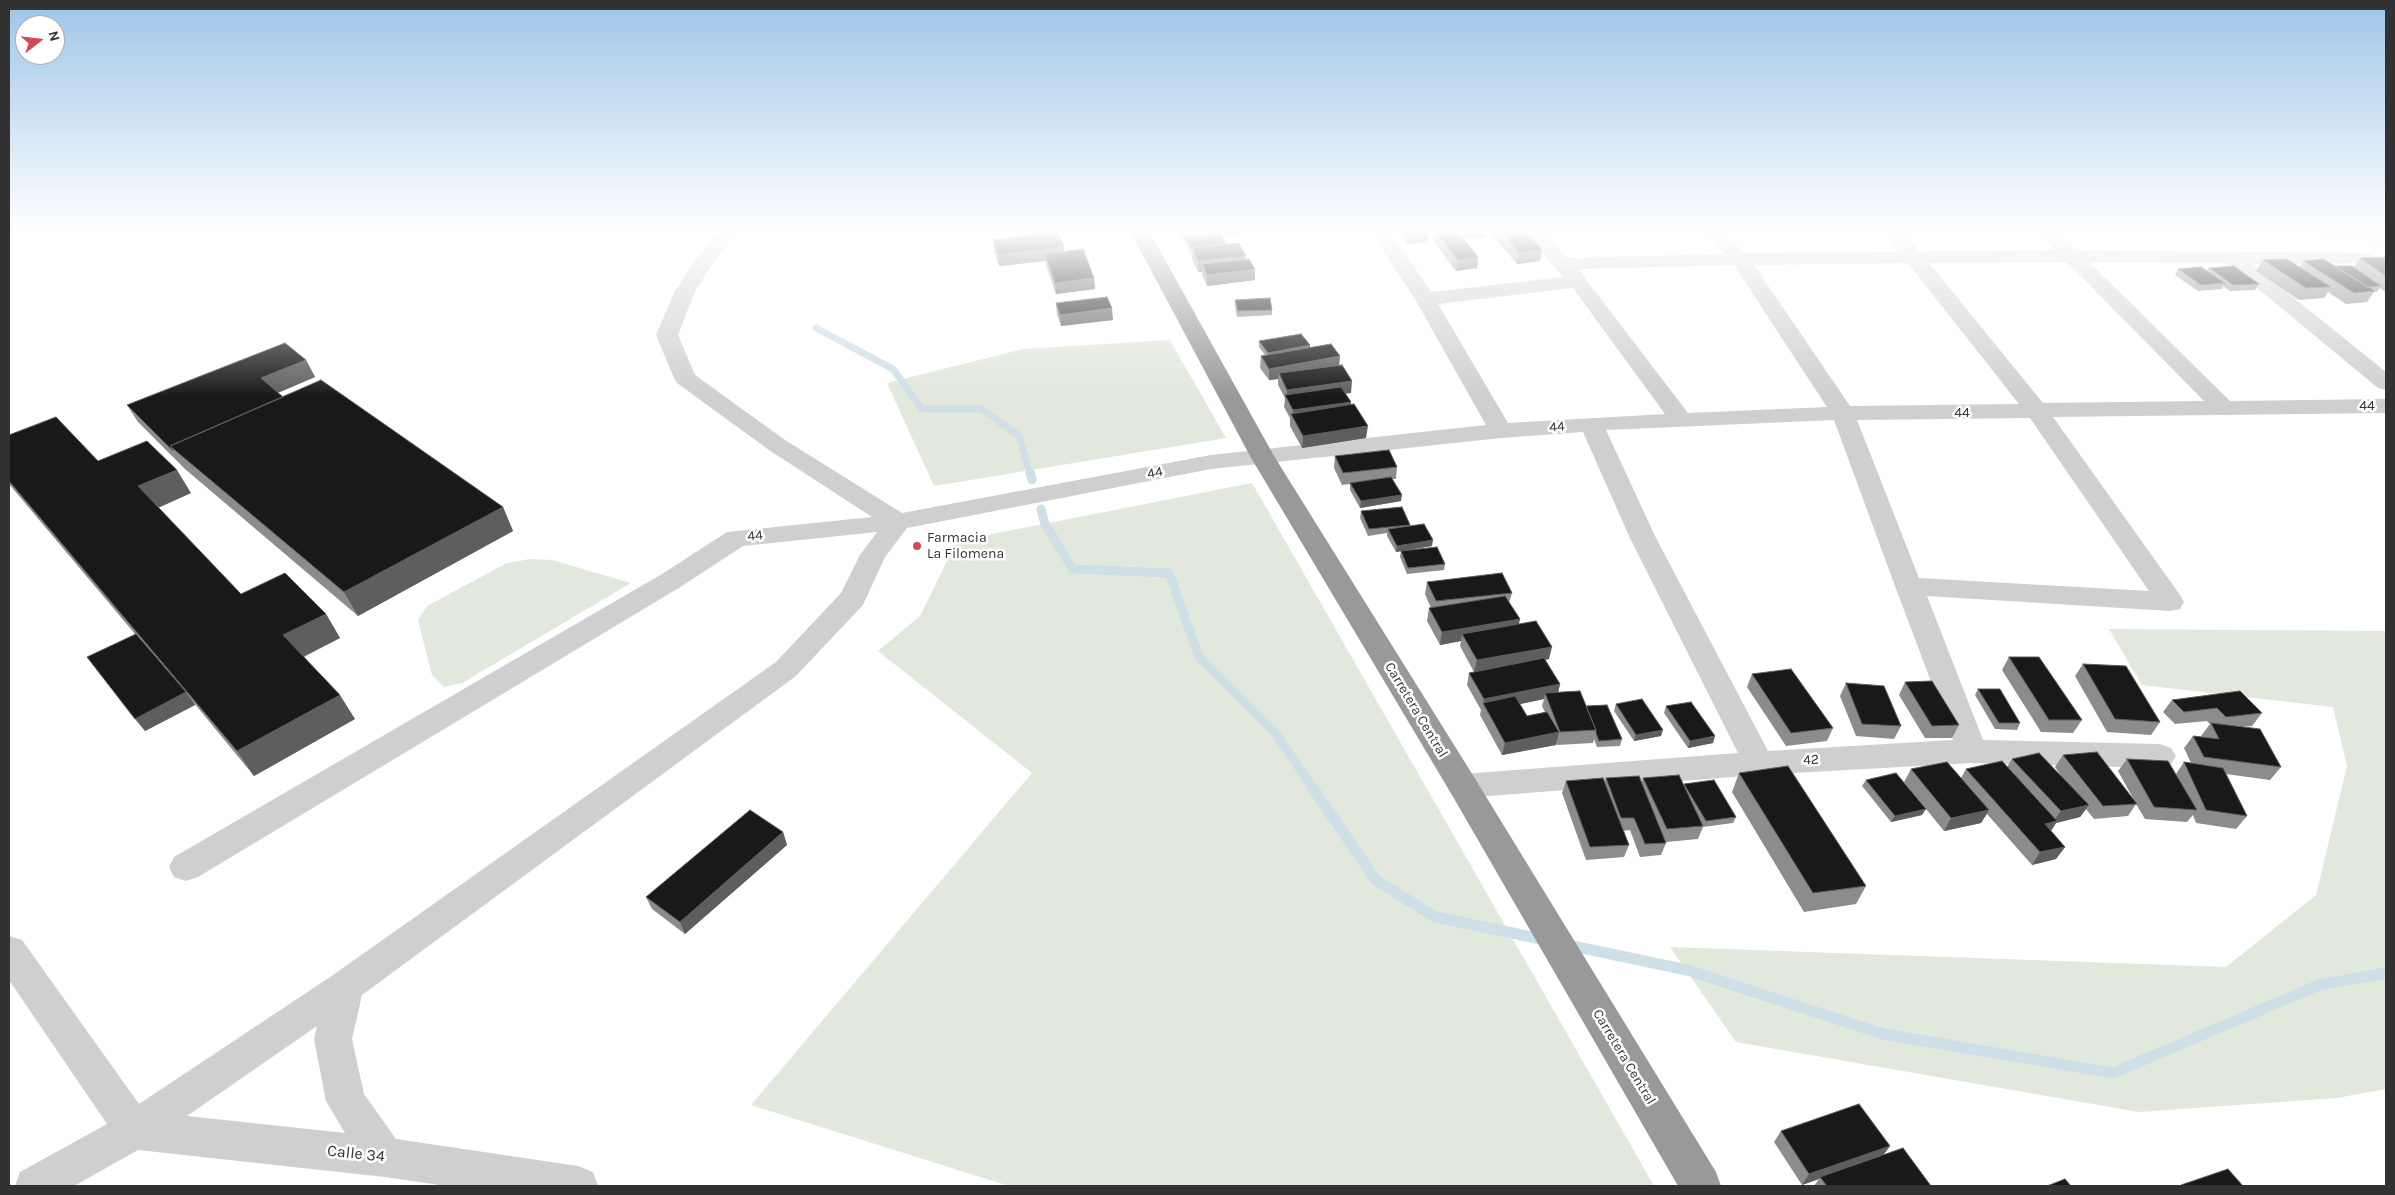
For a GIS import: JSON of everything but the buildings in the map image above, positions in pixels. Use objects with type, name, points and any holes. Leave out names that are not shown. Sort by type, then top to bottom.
[{"type":"highway","name":"Carretera Central","points":[[1168,285],[1262,456],[1463,786],[1701,1186]]},
{"type":"street","points":[[35,1186],[134,1130],[346,986],[786,669],[853,598],[873,555],[898,522],[777,445],[685,378],[667,335],[689,285]]},
{"type":"street","points":[[1415,285],[1501,431]]},
{"type":"street","points":[[1425,299],[1546,285]]},
{"type":"street","points":[[1581,285],[1682,421]]},
{"type":"street","points":[[1757,285],[1843,414],[1972,751]]},
{"type":"street","points":[[1909,586],[2170,602],[2038,412],[1936,285]]},
{"type":"street","points":[[2099,285],[2223,408]]},
{"type":"street","points":[[2266,285],[2386,382]]},
{"type":"street","name":"44","points":[[186,867],[552,652],[672,580],[736,538],[898,522],[1211,462],[1501,431],[1591,424],[1843,414],[2386,406]]},
{"type":"street","points":[[1591,424],[1642,536],[1760,763]]},
{"type":"street","name":"42","points":[[1463,786],[1760,763],[1972,751],[2160,756]]},
{"type":"street","points":[[9,951],[134,1130]]},
{"type":"street","points":[[346,986],[332,1038],[346,1101],[385,1156]]},
{"type":"street","name":"Calle 34","points":[[134,1130],[385,1156],[566,1185]]},
{"type":"shaded area","points":[[1170,340],[1226,438],[934,486],[887,383],[1023,349]]},
{"type":"shaded area","points":[[1252,483],[1654,1186],[1009,1186],[751,1105],[1032,773],[878,651],[920,616],[957,541]]},
{"type":"shaded area","points":[[530,559],[552,560],[631,583],[462,683],[444,687],[432,675],[418,620],[427,606],[507,563]]},
{"type":"shaded area","points":[[2109,629],[2386,631],[2386,1089],[2337,1098],[2139,1112],[1736,1042],[1670,947],[2226,967],[2316,895],[2347,766],[2333,707],[2142,685]]},
{"type":"waterway","points":[[816,328],[893,369],[922,409],[982,409],[1019,436],[1030,473]]},
{"type":"waterway","points":[[1030,472],[1032,480]]},
{"type":"waterway","points":[[1041,509],[1045,524],[1073,569],[1169,573],[1199,657],[1276,734],[1313,788]]},
{"type":"waterway","points":[[1312,787],[1376,880],[1435,917],[1546,940]]},
{"type":"waterway","points":[[1568,945],[1687,970],[1883,1034],[2113,1073],[2319,985],[2386,973]]},
{"type":"place","name":"Farmacia La Filomena","points":[[917,546]]}]
